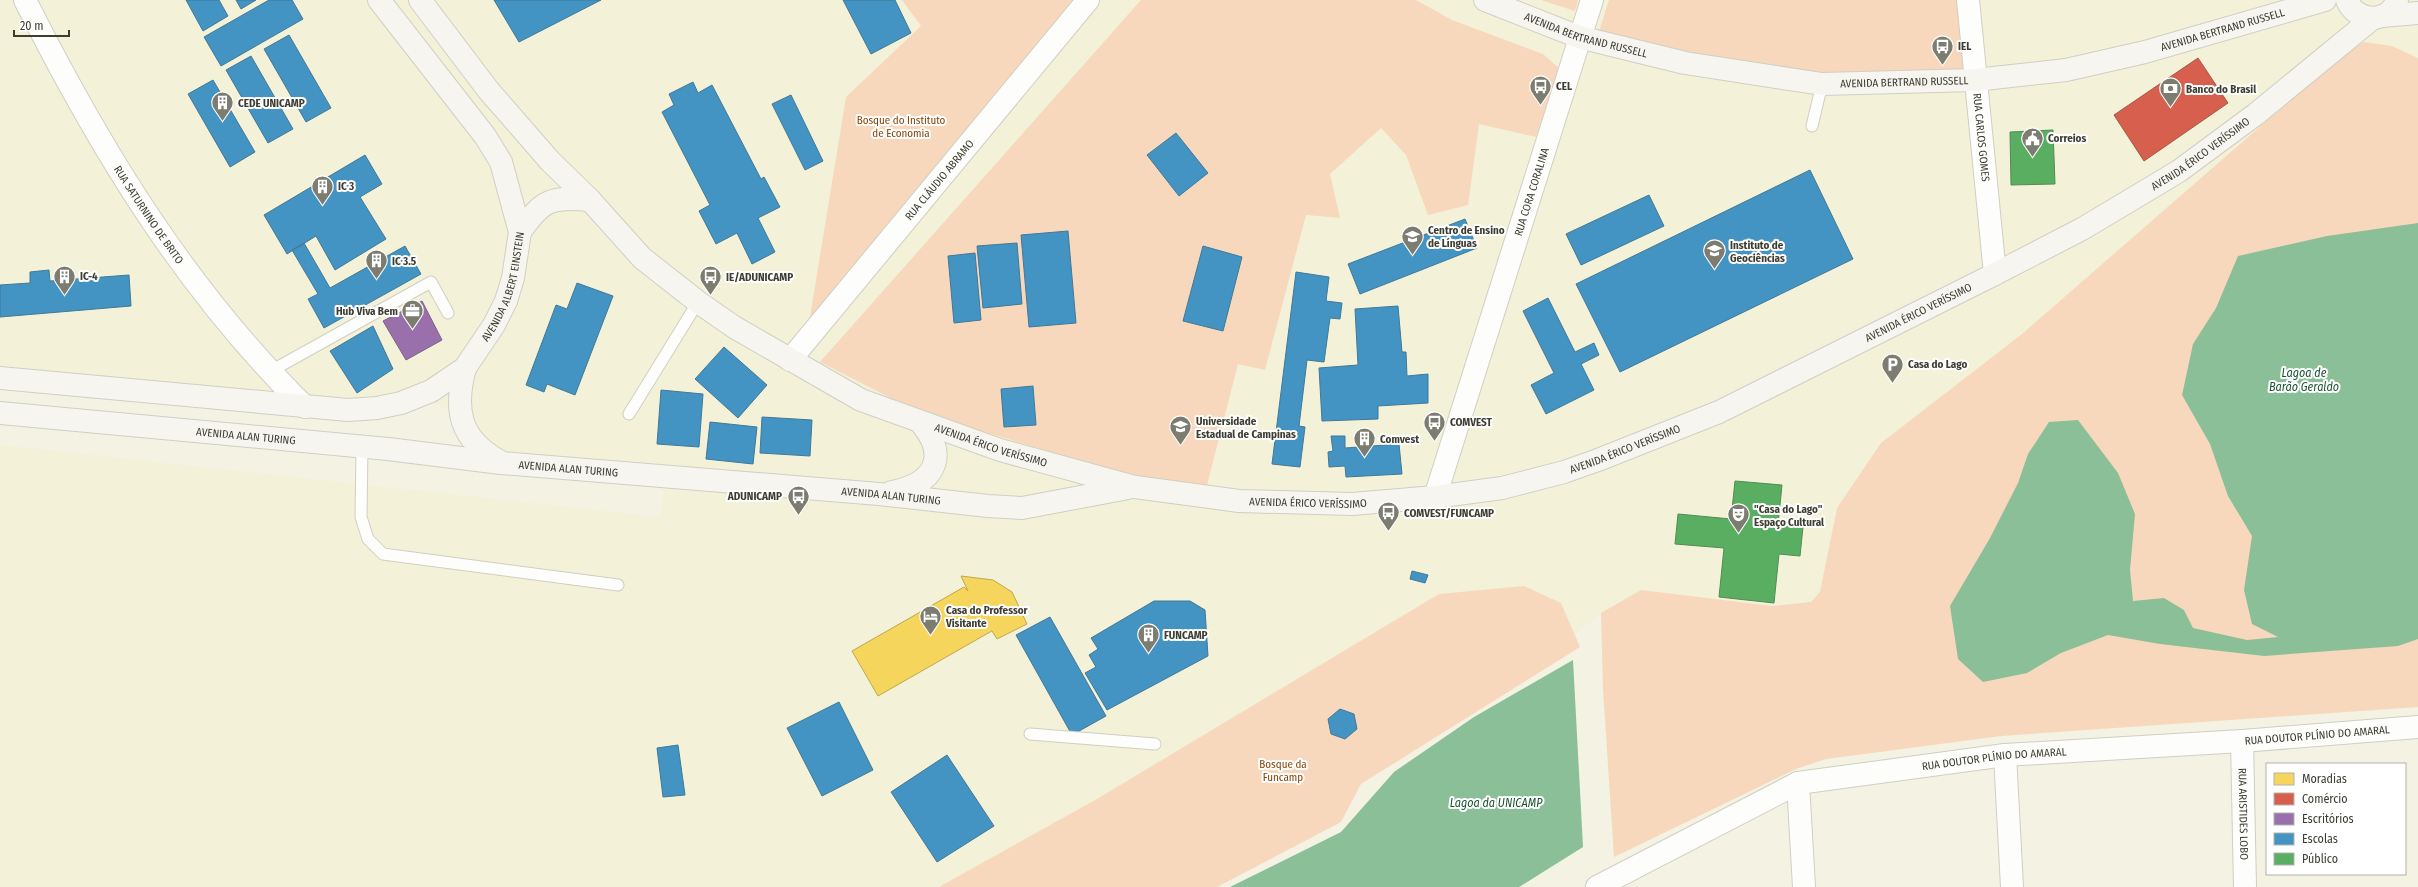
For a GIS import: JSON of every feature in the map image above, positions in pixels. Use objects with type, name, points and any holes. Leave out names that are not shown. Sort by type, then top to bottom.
[{"type":"street","name":"RUA SATURNINO DE BRITO","points":[[25,0],[59,68],[138,202],[198,286],[244,345],[305,407]]},
{"type":"street","name":"AVENIDA ALBERT EINSTEIN","points":[[305,407],[348,410],[378,408],[401,403],[431,391],[465,368],[494,325],[506,302],[513,278],[520,232],[501,162],[485,136],[461,108],[379,0]]},
{"type":"street","points":[[420,0],[489,91],[550,161],[590,200],[642,258],[698,302],[734,327],[790,360]]},
{"type":"street","name":"RUA CLÁUDIO ABRAMO","points":[[790,360],[1088,0]]},
{"type":"street","name":"AVENIDA BERTRAND RUSSELL","points":[[1485,0],[1579,37],[1685,63],[1822,84],[1975,80],[2066,70],[2145,52],[2325,0]]},
{"type":"street","name":"RUA CORA CORALINA","points":[[1435,497],[1579,37],[1592,0]]},
{"type":"street","name":"RUA CARLOS GOMES","points":[[1968,0],[1995,274]]},
{"type":"street","points":[[2347,0],[2357,14],[2378,17],[2418,13]]},
{"type":"street","name":"AVENIDA ÉRICO VERÍSSIMO","points":[[790,360],[861,400],[921,423],[1000,450],[1135,487],[1239,501],[1352,504],[1435,497],[1502,488],[1564,472],[1715,414],[2082,229],[2180,171],[2264,108],[2378,17],[2390,11],[2396,0]]},
{"type":"street","points":[[461,108],[471,110],[480,108],[487,101],[489,91]]},
{"type":"street","points":[[520,232],[533,213],[549,202],[563,198],[590,200]]},
{"type":"street","points":[[465,368],[459,390],[459,405],[463,424],[470,438],[482,452],[501,463]]},
{"type":"street","points":[[0,378],[305,407]]},
{"type":"street","name":"AVENIDA ALAN TURING","points":[[0,413],[362,447],[501,463],[879,494],[1022,508],[1135,487]]},
{"type":"street","points":[[879,494],[908,489],[921,482],[931,471],[936,460],[935,445],[930,434],[921,423]]},
{"type":"street","name":"RUA DOUTOR PLÍNIO DO AMARAL","points":[[1603,885],[1798,783],[2005,755],[2242,741],[2418,727]]},
{"type":"street","name":"RUA ARISTIDES LOBO","points":[[2242,741],[2245,887]]},
{"type":"street","points":[[2005,755],[2012,887]]},
{"type":"street","points":[[1798,783],[1804,887]]},
{"type":"lane","points":[[1812,126],[1822,84]]},
{"type":"lane","points":[[269,372],[431,282],[448,313]]},
{"type":"lane","points":[[629,414],[698,302]]},
{"type":"lane","points":[[362,447],[361,517],[368,539],[383,554],[618,585]]},
{"type":"lane","points":[[1030,734],[1155,744]]},
{"type":"shaded area","name":"Universidade Estadual de Campinas","points":[[0,0],[2418,0],[2418,58],[2392,46],[1881,443],[1837,508],[1820,592],[1811,602],[1772,606],[1601,613],[1540,663],[1180,887],[0,887],[0,445],[659,517],[666,485],[496,461],[467,422],[418,393],[351,404],[0,366]]},
{"type":"green space","name":"Bosque do Instituto de Economia","points":[[902,0],[1082,0],[808,329],[846,97],[921,26]]},
{"type":"green space","points":[[1141,0],[1416,0],[1452,20],[1543,54],[1560,69],[1536,137],[1479,124],[1468,205],[1428,215],[1406,155],[1381,128],[1330,174],[1340,218],[1306,215],[1265,370],[1238,364],[1206,489],[1131,476],[918,412],[820,362]]},
{"type":"green space","points":[[1541,0],[1578,0],[1575,11]]},
{"type":"green space","points":[[1609,0],[1968,0],[1975,80],[1880,83],[1596,41]]},
{"type":"green space","points":[[2364,42],[2392,46],[2418,58],[2418,707],[2001,736],[1826,759],[1796,769],[1614,857],[1603,689],[1601,613],[1641,590],[1772,606],[1811,602],[1820,592],[1837,508],[1881,443],[2022,334],[2341,56]]},
{"type":"green space","name":"Bosque da Funcamp","points":[[1524,586],[1561,603],[1580,647],[1361,784],[1341,822],[1217,887],[939,887],[1097,799],[1439,594]]},
{"type":"water","name":"Lagoa de Barão Geraldo","points":[[2418,223],[2418,639],[2398,646],[2264,656],[2160,644],[2108,635],[2061,653],[2027,673],[1983,682],[1958,659],[1950,606],[1990,538],[2018,483],[2028,454],[2049,422],[2078,420],[2118,473],[2135,514],[2130,570],[2133,601],[2164,598],[2184,610],[2193,628],[2247,640],[2278,637],[2252,624],[2244,590],[2252,536],[2228,496],[2210,444],[2182,395],[2193,344],[2216,308],[2238,256],[2327,236]]},
{"type":"water","name":"Lagoa da UNICAMP","points":[[1573,660],[1583,847],[1519,887],[1230,887],[1341,832],[1394,772],[1474,717]]},
{"type":"building: Moradias","name":"Casa do Professor Visitante","points":[[961,576],[993,580],[1012,592],[1027,624],[997,639],[992,631],[878,696],[852,651],[964,587],[968,591]]},
{"type":"building: Comércio","name":"Banco do Brasil","points":[[2198,58],[2228,103],[2144,161],[2114,115]]},
{"type":"building: Escritórios","name":"Hub Viva Bem","points":[[422,301],[442,340],[406,360],[383,321]]},
{"type":"building: Escolas","points":[[186,0],[219,0],[228,16],[203,31]]},
{"type":"building: Escolas","points":[[236,0],[256,0],[241,9]]},
{"type":"building: Escolas","points":[[269,0],[292,0],[303,19],[221,66],[204,37]]},
{"type":"building: Escolas","points":[[494,0],[601,0],[519,42]]},
{"type":"building: Escolas","points":[[843,0],[895,0],[911,33],[871,54]]},
{"type":"building: Escolas","points":[[289,35],[331,108],[306,122],[264,49]]},
{"type":"building: Escolas","points":[[251,56],[293,129],[268,143],[226,70]]},
{"type":"building: Escolas","name":"CEDE UNICAMP","points":[[213,80],[255,152],[230,167],[188,94]]},
{"type":"building: Escolas","points":[[693,82],[698,93],[712,85],[761,179],[764,177],[780,207],[758,218],[775,252],[752,264],[737,233],[716,244],[699,211],[710,205],[662,112],[674,105],[669,94]]},
{"type":"building: Escolas","points":[[791,95],[823,161],[805,170],[772,104]]},
{"type":"building: Escolas","points":[[1176,133],[1208,173],[1179,196],[1147,155]]},
{"type":"building: Escolas","name":"IC 3","points":[[365,155],[382,184],[360,197],[386,239],[335,270],[316,236],[287,254],[264,215]]},
{"type":"building: Escolas","name":"Instituto de Geociências","points":[[1810,170],[1853,259],[1620,372],[1576,284]]},
{"type":"building: Escolas","points":[[1649,195],[1664,226],[1581,265],[1566,234]]},
{"type":"building: Escolas","name":"Centro de Ensino de Línguas","points":[[1465,219],[1477,248],[1360,294],[1348,264]]},
{"type":"building: Escolas","points":[[1068,231],[1076,323],[1029,327],[1021,235]]},
{"type":"building: Escolas","name":"IC 3.5","points":[[304,243],[330,288],[405,246],[421,274],[324,328],[308,299],[318,294],[292,250]]},
{"type":"building: Escolas","points":[[1017,243],[1022,304],[983,308],[977,246]]},
{"type":"building: Escolas","points":[[1203,246],[1242,257],[1223,331],[1183,321]]},
{"type":"building: Escolas","points":[[975,253],[981,320],[954,323],[948,256]]},
{"type":"building: Escolas","name":"IC-4","points":[[49,270],[50,281],[129,275],[131,306],[0,317],[0,285],[30,283],[30,272]]},
{"type":"building: Escolas","points":[[1296,272],[1329,277],[1326,301],[1342,303],[1340,319],[1330,318],[1324,362],[1307,360],[1299,426],[1305,427],[1300,467],[1272,464]]},
{"type":"building: Escolas","points":[[577,283],[613,296],[575,395],[547,384],[544,392],[526,385],[556,305],[567,309]]},
{"type":"building: Escolas","points":[[1548,298],[1575,352],[1594,343],[1599,355],[1581,364],[1594,390],[1546,414],[1531,385],[1554,373],[1523,311]]},
{"type":"building: Escolas","points":[[1398,306],[1402,352],[1406,352],[1407,376],[1428,374],[1428,403],[1378,406],[1378,419],[1322,421],[1319,368],[1358,365],[1355,309]]},
{"type":"building: Escolas","points":[[373,326],[393,369],[357,393],[330,351]]},
{"type":"building: Escolas","points":[[724,347],[767,385],[738,418],[695,379]]},
{"type":"building: Escolas","points":[[1033,386],[1036,425],[1004,427],[1001,389]]},
{"type":"building: Escolas","points":[[661,390],[703,394],[699,447],[657,444]]},
{"type":"building: Escolas","points":[[762,417],[812,420],[810,456],[760,453]]},
{"type":"building: Escolas","points":[[710,422],[757,427],[753,464],[706,459]]},
{"type":"building: Escolas","name":"Comvest","points":[[1331,436],[1345,436],[1345,448],[1399,444],[1402,474],[1346,477],[1345,466],[1329,467],[1328,452],[1333,451]]},
{"type":"building: Escolas","points":[[1412,571],[1428,575],[1425,583],[1410,579]]},
{"type":"building: Escolas","name":"FUNCAMP","points":[[1154,601],[1190,601],[1205,610],[1208,656],[1107,710],[1085,673],[1096,667],[1089,655],[1098,649],[1091,638]]},
{"type":"building: Escolas","points":[[1050,617],[1106,716],[1072,735],[1016,635]]},
{"type":"building: Escolas","points":[[839,702],[873,770],[822,796],[787,728]]},
{"type":"building: Escolas","points":[[1340,709],[1354,714],[1357,729],[1345,739],[1331,734],[1328,719]]},
{"type":"building: Escolas","points":[[678,745],[685,795],[663,797],[657,748]]},
{"type":"building: Escolas","points":[[947,755],[994,826],[937,862],[891,792]]},
{"type":"building: Público","name":"Correios","points":[[2053,130],[2055,184],[2011,185],[2010,132]]},
{"type":"building: Público","name":"\"Casa do Lago\" Espaço Cultural","points":[[1735,481],[1782,485],[1778,525],[1803,527],[1800,556],[1779,554],[1774,603],[1719,597],[1724,548],[1675,544],[1678,514],[1731,519]]},
{"type":"place","name":"IEL","points":[[1943,66]]},
{"type":"place","name":"CEL","points":[[1541,106]]},
{"type":"place","name":"Banco do Brasil","points":[[2171,108]]},
{"type":"place","name":"CEDE UNICAMP","points":[[222,122]]},
{"type":"place","name":"Correios","points":[[2032,158]]},
{"type":"place","name":"IC 3","points":[[323,206]]},
{"type":"place","name":"Centro de Ensino de Línguas","points":[[1413,256]]},
{"type":"place","name":"Instituto de Geociências","points":[[1714,270]]},
{"type":"place","name":"IC 3.5","points":[[376,280]]},
{"type":"place","name":"IC-4","points":[[65,296]]},
{"type":"place","name":"IE/ADUNICAMP","points":[[711,296]]},
{"type":"place","name":"Hub Viva Bem","points":[[413,330]]},
{"type":"place","name":"Casa do Lago","points":[[1892,384]]},
{"type":"place","name":"COMVEST","points":[[1434,442]]},
{"type":"place","name":"Universidade Estadual de Campinas","points":[[1180,446]]},
{"type":"place","name":"Comvest","points":[[1364,458]]},
{"type":"place","name":"ADUNICAMP","points":[[798,516]]},
{"type":"place","name":"COMVEST/FUNCAMP","points":[[1388,532]]},
{"type":"place","name":"\"Casa do Lago\" Espaço Cultural","points":[[1739,534]]},
{"type":"place","name":"Casa do Professor Visitante","points":[[931,636]]},
{"type":"place","name":"FUNCAMP","points":[[1149,654]]}]
